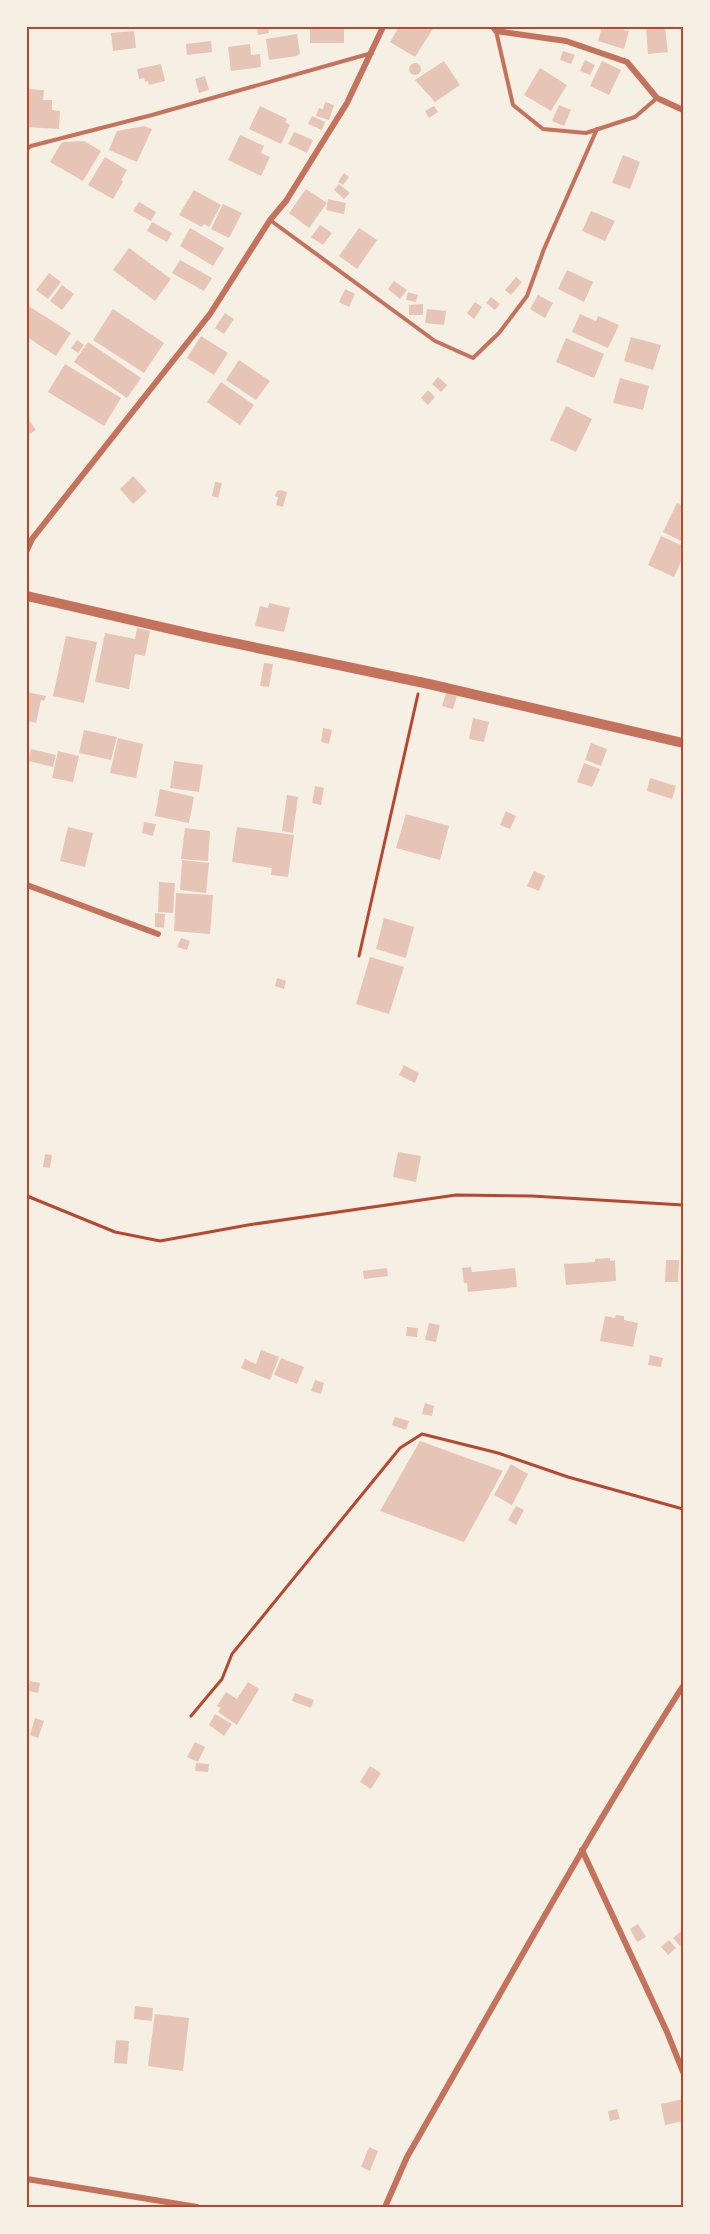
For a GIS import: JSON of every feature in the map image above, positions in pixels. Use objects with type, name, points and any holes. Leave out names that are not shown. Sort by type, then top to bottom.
[{"type":"street","points":[[27,550],[32,539],[210,314],[270,220],[286,201],[347,102],[383,27]]},
{"type":"street","points":[[494,29],[566,41],[627,62],[657,98],[683,110]]},
{"type":"street","points":[[27,596],[205,638],[421,682],[683,743]]},
{"type":"street","points":[[27,885],[158,934]]},
{"type":"street","points":[[385,2207],[407,2157],[582,1850],[630,1768],[683,1686]]},
{"type":"street","points":[[582,1850],[667,2032],[683,2072]]},
{"type":"street","points":[[27,2179],[197,2207]]},
{"type":"lane","points":[[494,29],[513,105],[543,129],[585,133],[635,117],[657,98]]},
{"type":"lane","points":[[27,149],[31,146],[152,115],[372,52]]},
{"type":"lane","points":[[270,220],[435,341],[473,358],[499,333],[527,296],[544,249],[597,129]]},
{"type":"path","points":[[359,956],[421,682]]},
{"type":"path","points":[[27,1196],[115,1232],[160,1241],[456,1195],[532,1196],[683,1205]]},
{"type":"path","points":[[191,1716],[222,1679],[232,1654],[400,1448],[423,1434],[498,1453],[568,1477],[683,1509]]},
{"type":"building","points":[[257,27],[268,27],[269,33],[258,35]]},
{"type":"building","points":[[310,27],[344,27],[344,43],[310,43]]},
{"type":"building","points":[[399,27],[434,27],[415,57],[390,42]]},
{"type":"building","points":[[602,27],[624,27],[624,30],[629,31],[624,49],[598,41]]},
{"type":"building","points":[[646,27],[665,27],[668,52],[648,54]]},
{"type":"building","points":[[134,31],[136,48],[113,51],[111,33]]},
{"type":"building","points":[[297,34],[300,53],[297,56],[269,60],[266,39]]},
{"type":"building","points":[[211,41],[212,52],[187,55],[186,44]]},
{"type":"building","points":[[250,44],[251,55],[260,54],[261,67],[231,71],[228,47]]},
{"type":"building","points":[[563,51],[575,55],[571,64],[560,60]]},
{"type":"building","points":[[585,60],[595,65],[590,75],[580,71]]},
{"type":"building","points":[[444,61],[460,85],[435,102],[415,80]]},
{"type":"building","points":[[602,61],[621,70],[609,95],[590,86]]},
{"type":"building","points":[[417,63],[421,69],[417,75],[413,75],[409,67]]},
{"type":"building","points":[[161,64],[165,81],[149,85],[144,78],[139,79],[137,69]]},
{"type":"building","points":[[540,68],[567,85],[551,111],[524,95]]},
{"type":"building","points":[[205,76],[209,90],[199,93],[195,79]]},
{"type":"building","points":[[27,89],[44,90],[43,100],[52,100],[52,110],[60,111],[59,129],[27,127]]},
{"type":"building","points":[[325,102],[334,105],[329,120],[316,116],[319,108],[323,109]]},
{"type":"building","points":[[559,105],[571,110],[564,126],[552,121]]},
{"type":"building","points":[[260,106],[287,119],[285,122],[290,125],[281,144],[249,129]]},
{"type":"building","points":[[434,106],[438,112],[429,118],[425,111]]},
{"type":"building","points":[[312,116],[325,122],[322,130],[308,124]]},
{"type":"building","points":[[144,126],[152,129],[137,162],[109,150],[117,131]]},
{"type":"building","points":[[294,132],[313,140],[307,153],[288,144]]},
{"type":"building","points":[[240,135],[264,146],[261,153],[270,157],[261,176],[228,160]]},
{"type":"building","points":[[84,141],[101,151],[83,181],[50,162],[62,142]]},
{"type":"building","points":[[623,155],[640,162],[630,189],[612,183]]},
{"type":"building","points":[[105,157],[127,170],[113,199],[88,185]]},
{"type":"building","points":[[344,173],[349,177],[343,185],[338,182]]},
{"type":"building","points":[[339,184],[350,193],[344,199],[334,190]]},
{"type":"building","points":[[306,189],[327,203],[309,228],[289,213]]},
{"type":"building","points":[[194,190],[221,205],[209,227],[204,224],[202,227],[179,215]]},
{"type":"building","points":[[328,199],[346,203],[344,214],[326,210]]},
{"type":"building","points":[[139,202],[156,212],[151,221],[133,211]]},
{"type":"building","points":[[223,204],[242,213],[229,238],[211,229]]},
{"type":"building","points":[[591,211],[615,221],[605,241],[582,231]]},
{"type":"building","points":[[152,222],[172,233],[167,242],[147,231]]},
{"type":"building","points":[[320,225],[332,233],[323,245],[311,237]]},
{"type":"building","points":[[190,228],[224,248],[213,266],[180,246]]},
{"type":"building","points":[[359,228],[377,240],[357,269],[339,256]]},
{"type":"building","points":[[129,248],[171,279],[155,301],[113,270]]},
{"type":"building","points":[[180,260],[212,278],[204,291],[172,273]]},
{"type":"building","points":[[567,270],[593,282],[584,302],[558,289]]},
{"type":"building","points":[[49,273],[61,282],[48,299],[36,290]]},
{"type":"building","points":[[516,277],[522,282],[511,295],[505,290]]},
{"type":"building","points":[[394,281],[407,290],[400,299],[388,289]]},
{"type":"building","points":[[62,285],[74,294],[62,310],[50,301]]},
{"type":"building","points":[[345,289],[355,294],[349,307],[339,302]]},
{"type":"building","points":[[408,292],[418,295],[416,302],[406,300]]},
{"type":"building","points":[[538,295],[553,303],[545,318],[530,309]]},
{"type":"building","points":[[491,297],[500,304],[495,310],[486,303]]},
{"type":"building","points":[[475,302],[482,307],[474,319],[467,313]]},
{"type":"building","points":[[423,304],[423,315],[409,315],[409,305]]},
{"type":"building","points":[[27,305],[71,333],[56,356],[27,337]]},
{"type":"building","points":[[113,309],[164,343],[144,373],[93,340]]},
{"type":"building","points":[[427,309],[446,311],[444,325],[425,323]]},
{"type":"building","points":[[225,313],[234,319],[224,334],[215,328]]},
{"type":"building","points":[[580,314],[596,321],[598,316],[619,325],[608,348],[572,332]]},
{"type":"building","points":[[201,336],[228,353],[214,375],[187,358]]},
{"type":"building","points":[[631,337],[661,345],[653,370],[624,361]]},
{"type":"building","points":[[566,338],[604,354],[594,378],[556,362]]},
{"type":"building","points":[[77,340],[84,345],[78,353],[71,348]]},
{"type":"building","points":[[88,342],[141,378],[127,398],[74,362]]},
{"type":"building","points":[[239,360],[270,381],[256,400],[226,380]]},
{"type":"building","points":[[65,364],[121,398],[104,426],[48,392]]},
{"type":"building","points":[[438,377],[447,385],[441,392],[432,384]]},
{"type":"building","points":[[620,378],[649,386],[643,410],[613,403]]},
{"type":"building","points":[[221,382],[254,405],[240,425],[207,402]]},
{"type":"building","points":[[428,390],[435,397],[428,405],[421,398]]},
{"type":"building","points":[[566,406],[592,419],[576,452],[550,440]]},
{"type":"building","points":[[27,417],[36,430],[28,435],[27,433]]},
{"type":"building","points":[[133,476],[147,491],[133,504],[120,489]]},
{"type":"building","points":[[215,482],[222,483],[218,498],[212,496]]},
{"type":"building","points":[[280,490],[287,492],[283,507],[276,505],[278,497],[275,496]]},
{"type":"building","points":[[677,503],[683,506],[683,542],[663,532]]},
{"type":"building","points":[[661,536],[683,546],[683,557],[674,577],[648,565]]},
{"type":"building","points":[[269,603],[290,608],[284,632],[255,626],[260,606],[268,608]]},
{"type":"building","points":[[137,628],[150,631],[145,656],[135,654],[129,689],[95,682],[105,633],[135,639]]},
{"type":"building","points":[[66,636],[97,642],[84,703],[53,696]]},
{"type":"building","points":[[264,663],[273,664],[269,687],[260,686]]},
{"type":"building","points":[[27,692],[46,696],[44,701],[41,700],[36,723],[27,721]]},
{"type":"building","points":[[446,693],[457,696],[453,709],[442,706]]},
{"type":"building","points":[[473,718],[489,722],[484,742],[469,739]]},
{"type":"building","points":[[323,728],[332,730],[329,744],[321,742]]},
{"type":"building","points":[[84,730],[117,737],[111,760],[79,753]]},
{"type":"building","points":[[118,738],[143,744],[136,778],[110,773]]},
{"type":"building","points":[[591,743],[607,749],[601,766],[585,760]]},
{"type":"building","points":[[31,749],[56,755],[53,767],[28,761]]},
{"type":"building","points":[[58,751],[79,756],[73,782],[52,778]]},
{"type":"building","points":[[174,761],[203,765],[199,792],[170,788]]},
{"type":"building","points":[[584,763],[600,769],[592,787],[577,782]]},
{"type":"building","points":[[650,778],[676,786],[672,799],[647,791]]},
{"type":"building","points":[[315,786],[324,788],[321,805],[312,803]]},
{"type":"building","points":[[160,789],[194,797],[189,823],[155,816]]},
{"type":"building","points":[[287,795],[298,797],[293,833],[282,831]]},
{"type":"building","points":[[506,811],[516,816],[510,829],[500,825]]},
{"type":"building","points":[[406,814],[449,826],[440,860],[396,848]]},
{"type":"building","points":[[144,822],[156,824],[153,836],[142,833]]},
{"type":"building","points":[[68,827],[93,833],[85,867],[60,861]]},
{"type":"building","points":[[237,827],[294,835],[288,877],[271,875],[272,868],[232,862]]},
{"type":"building","points":[[185,828],[210,831],[208,861],[181,859]]},
{"type":"building","points":[[182,860],[209,863],[206,893],[180,890]]},
{"type":"building","points":[[534,871],[545,876],[539,891],[527,886]]},
{"type":"building","points":[[159,882],[175,883],[173,913],[158,912]]},
{"type":"building","points":[[176,893],[213,895],[210,934],[174,931]]},
{"type":"building","points":[[155,913],[165,914],[164,928],[155,927]]},
{"type":"building","points":[[384,918],[414,927],[406,958],[376,949]]},
{"type":"building","points":[[181,938],[190,941],[187,950],[177,947]]},
{"type":"building","points":[[370,957],[404,967],[389,1014],[356,1004]]},
{"type":"building","points":[[277,978],[286,981],[284,989],[275,986]]},
{"type":"building","points":[[404,1065],[419,1073],[415,1083],[399,1075]]},
{"type":"building","points":[[398,1152],[421,1156],[416,1182],[393,1177]]},
{"type":"building","points":[[45,1154],[52,1155],[50,1168],[43,1167]]},
{"type":"building","points":[[610,1258],[610,1261],[615,1260],[616,1281],[566,1285],[564,1264],[595,1262],[595,1259]]},
{"type":"building","points":[[666,1260],[679,1260],[678,1282],[665,1282]]},
{"type":"building","points":[[471,1267],[472,1272],[515,1268],[517,1287],[468,1292],[462,1268]]},
{"type":"building","points":[[387,1268],[388,1276],[364,1279],[363,1271]]},
{"type":"building","points":[[616,1315],[624,1316],[624,1320],[638,1323],[633,1347],[600,1341],[605,1316],[615,1318]]},
{"type":"building","points":[[429,1323],[440,1325],[436,1342],[425,1340]]},
{"type":"building","points":[[407,1327],[418,1328],[417,1337],[406,1336]]},
{"type":"building","points":[[261,1350],[279,1357],[270,1380],[241,1368],[245,1359],[256,1364]]},
{"type":"building","points":[[650,1355],[663,1358],[661,1367],[648,1365]]},
{"type":"building","points":[[281,1358],[304,1367],[297,1384],[274,1375]]},
{"type":"building","points":[[315,1380],[324,1383],[321,1394],[311,1391]]},
{"type":"building","points":[[425,1403],[434,1406],[432,1416],[422,1414]]},
{"type":"building","points":[[395,1417],[409,1421],[406,1430],[392,1425]]},
{"type":"building","points":[[420,1441],[503,1471],[464,1542],[380,1511]]},
{"type":"building","points":[[511,1464],[528,1474],[512,1505],[494,1495]]},
{"type":"building","points":[[516,1506],[524,1510],[516,1525],[508,1520]]},
{"type":"building","points":[[30,1681],[40,1683],[38,1693],[28,1691]]},
{"type":"building","points":[[248,1682],[259,1689],[237,1725],[218,1712],[221,1708],[217,1706],[226,1692],[237,1699]]},
{"type":"building","points":[[295,1693],[314,1700],[311,1708],[292,1701]]},
{"type":"building","points":[[215,1714],[232,1724],[224,1736],[209,1725]]},
{"type":"building","points":[[35,1718],[44,1721],[38,1738],[30,1735]]},
{"type":"building","points":[[195,1742],[205,1747],[198,1762],[187,1757]]},
{"type":"building","points":[[196,1763],[209,1764],[208,1772],[195,1771]]},
{"type":"building","points":[[370,1766],[381,1773],[371,1789],[360,1782]]},
{"type":"building","points":[[638,1924],[646,1937],[637,1942],[630,1929]]},
{"type":"building","points":[[683,1930],[683,1944],[680,1946],[673,1938]]},
{"type":"building","points":[[669,1940],[676,1948],[668,1955],[661,1947]]},
{"type":"building","points":[[135,2006],[153,2008],[152,2021],[134,2019]]},
{"type":"building","points":[[155,2014],[189,2018],[183,2071],[148,2066]]},
{"type":"building","points":[[116,2040],[129,2041],[127,2064],[114,2063]]},
{"type":"building","points":[[683,2099],[683,2121],[665,2125],[661,2104]]},
{"type":"building","points":[[617,2109],[620,2119],[610,2121],[608,2111]]},
{"type":"building","points":[[369,2147],[378,2151],[370,2171],[361,2167]]}]
